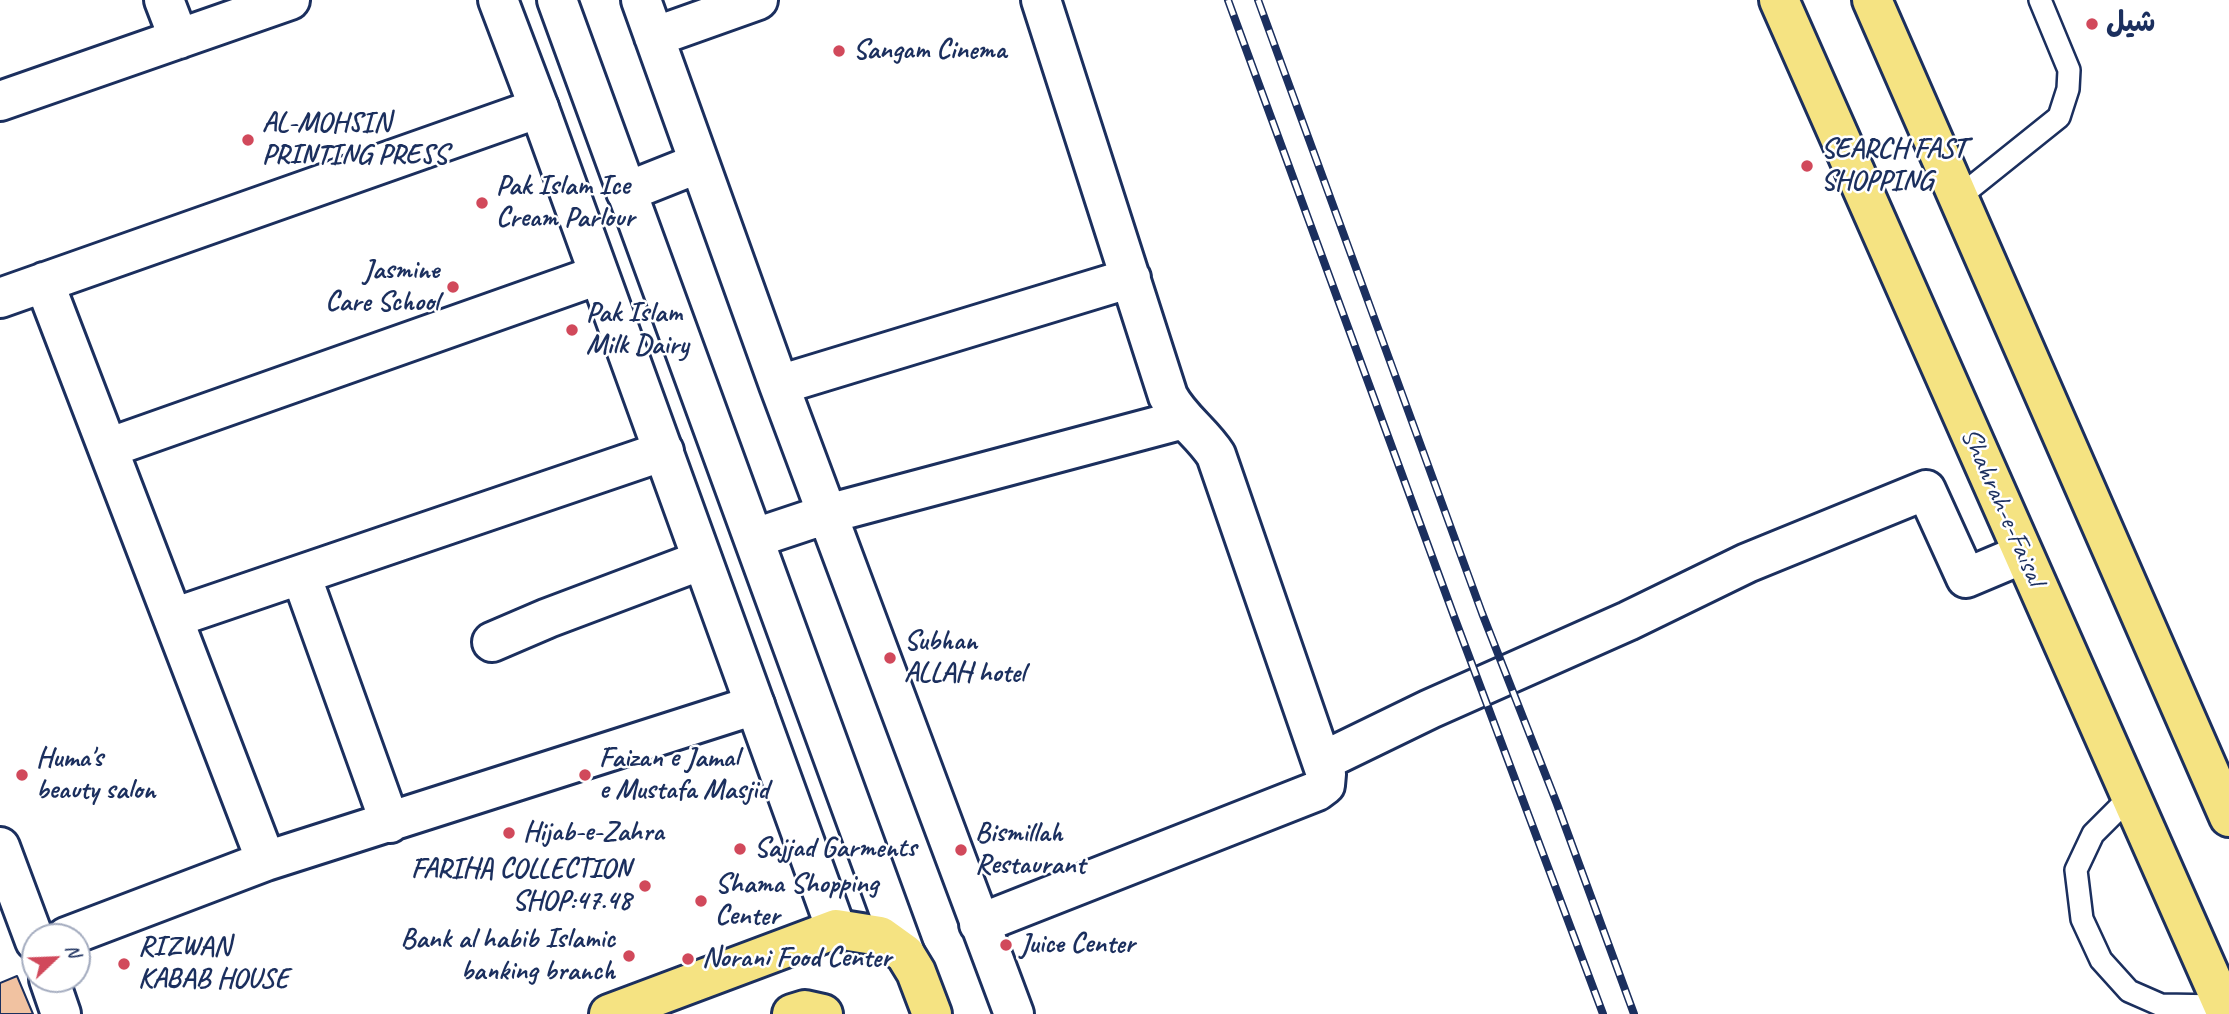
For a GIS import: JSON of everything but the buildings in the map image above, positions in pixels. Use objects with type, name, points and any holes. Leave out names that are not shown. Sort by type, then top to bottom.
[{"type":"main road","name":"Shahrah-e-Faisal","points":[[1779,0],[2225,1010]]},
{"type":"main road","points":[[1872,0],[2229,817]]},
{"type":"main road","points":[[609,1014],[836,929],[880,936],[905,954],[916,972],[932,1014]]},
{"type":"main road","points":[[792,1014],[805,1010],[823,1014]]},
{"type":"street","points":[[164,0],[179,39]]},
{"type":"street","points":[[0,102],[290,0]]},
{"type":"street","points":[[498,0],[836,929]]},
{"type":"street","points":[[557,0],[905,954]]},
{"type":"street","points":[[641,0],[779,385],[1014,1014]]},
{"type":"street","points":[[654,37],[758,0]]},
{"type":"street","points":[[979,924],[1317,791],[1325,785],[1326,774],[1324,761],[1216,455],[1204,437],[1175,409],[1168,396],[1041,0]]},
{"type":"street","points":[[0,299],[539,108]]},
{"type":"street","points":[[626,192],[699,163]]},
{"type":"street","points":[[108,448],[598,275]]},
{"type":"street","points":[[779,385],[1131,278]]},
{"type":"street","points":[[44,282],[267,862]]},
{"type":"street","points":[[755,538],[827,514],[1184,419]]},
{"type":"street","points":[[173,618],[663,451]]},
{"type":"street","points":[[1324,761],[1430,709],[1628,621],[1747,563],[1926,490],[1966,578],[2023,554]]},
{"type":"street","points":[[492,642],[548,618],[702,561]]},
{"type":"street","points":[[302,575],[390,822]]},
{"type":"street","points":[[91,928],[267,862],[755,705]]},
{"type":"street","points":[[0,846],[28,923]]},
{"type":"street","points":[[54,993],[61,1014]]},
{"type":"lane","points":[[1958,198],[2059,117],[2068,89],[2069,70],[2040,0]]},
{"type":"lane","points":[[2130,797],[2093,834],[2077,870],[2082,919],[2101,960],[2129,991],[2161,1005],[2225,1010]]},
{"type":"railway","points":[[1228,0],[1603,1014]]},
{"type":"railway","points":[[1258,0],[1482,613],[1557,804],[1634,1014]]},
{"type":"place","name":"شیل","points":[[2092,24]]},
{"type":"place","name":"Sangam Cinema","points":[[839,51]]},
{"type":"place","name":"AL-MOHSIN PRINTING PRESS","points":[[248,140]]},
{"type":"place","name":"SEARCH FAST SHOPPING","points":[[1807,166]]},
{"type":"place","name":"Pak Islam Ice Cream Parlour","points":[[482,203]]},
{"type":"place","name":"Jasmine Care School","points":[[453,287]]},
{"type":"place","name":"Pak Islam Milk Dairy","points":[[572,330]]},
{"type":"place","name":"Subhan ALLAH hotel","points":[[890,658]]},
{"type":"place","name":"Huma's beauty salon","points":[[22,775]]},
{"type":"place","name":"Faizan e Jamal e Mustafa Masjid","points":[[585,775]]},
{"type":"place","name":"Hijab-e-Zahra","points":[[509,833]]},
{"type":"place","name":"Sajjad Garments","points":[[740,849]]},
{"type":"place","name":"Bismillah Restaurant","points":[[961,850]]},
{"type":"place","name":"FARIHA COLLECTION SHOP:47.48","points":[[645,886]]},
{"type":"place","name":"Shama Shopping Center","points":[[701,901]]},
{"type":"place","name":"Juice Center","points":[[1006,945]]},
{"type":"place","name":"Bank al habib Islamic banking branch","points":[[629,956]]},
{"type":"place","name":"Norani Food Center","points":[[688,959]]},
{"type":"place","name":"RIZWAN KABAB HOUSE","points":[[124,964]]}]
